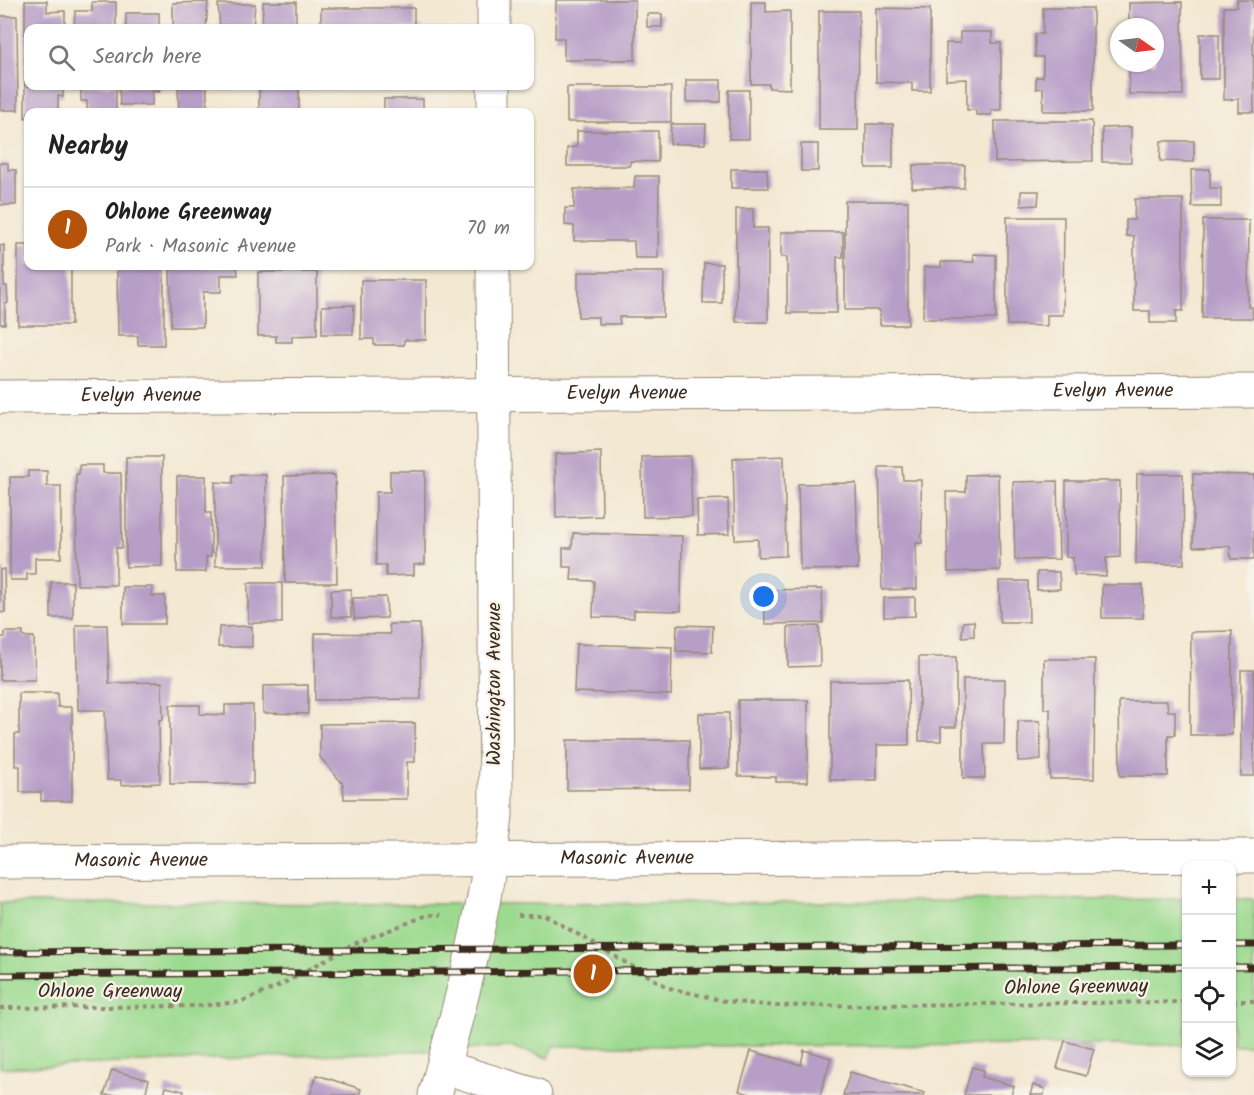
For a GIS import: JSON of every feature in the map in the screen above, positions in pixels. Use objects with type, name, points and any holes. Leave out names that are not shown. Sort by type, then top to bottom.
[{"type":"street","points":[[494,0],[494,24]]},
{"type":"street","points":[[494,90],[494,108]]},
{"type":"street","name":"Washington Avenue","points":[[439,1081],[482,915],[496,816],[493,270]]},
{"type":"street","name":"Evelyn Avenue","points":[[0,397],[1254,392]]},
{"type":"street","name":"Masonic Avenue","points":[[0,862],[1254,856]]},
{"type":"street","points":[[439,1081],[535,1095]]},
{"type":"path","name":"Ohlone Greenway","points":[[0,1008],[198,1006],[240,1002],[275,988],[356,943],[428,915],[544,915],[669,988],[725,1001],[776,1006],[1182,1002]]},
{"type":"path","points":[[1236,1001],[1254,1001]]},
{"type":"green space","points":[[1182,899],[1182,1045],[553,1046],[549,1058],[512,1047],[0,1068],[0,903],[566,904]]},
{"type":"green space","points":[[1236,899],[1254,899],[1254,1045],[1236,1045]]},
{"type":"building","points":[[556,0],[635,0],[635,60],[564,60],[564,38],[555,38]]},
{"type":"building","points":[[1237,0],[1253,0],[1254,112],[1239,112],[1239,99],[1224,100],[1224,7],[1237,7]]},
{"type":"building","points":[[25,1],[47,1],[47,12],[65,11],[65,24],[25,24]]},
{"type":"building","points":[[92,2],[116,2],[116,24],[74,24],[75,11],[92,11]]},
{"type":"building","points":[[208,2],[206,24],[173,24],[173,3]]},
{"type":"building","points":[[263,2],[296,2],[296,24],[262,24]]},
{"type":"building","points":[[751,2],[766,2],[766,12],[790,11],[790,89],[769,88],[769,84],[751,84]]},
{"type":"building","points":[[1182,2],[1183,95],[1129,94],[1129,72],[1164,72],[1164,18],[1129,18],[1129,3]]},
{"type":"building","points":[[218,4],[255,4],[253,24],[220,24]]},
{"type":"building","points":[[321,8],[414,8],[414,24],[321,24]]},
{"type":"building","points":[[876,8],[930,9],[930,91],[912,91],[912,83],[876,82]]},
{"type":"building","points":[[1043,8],[1093,8],[1093,111],[1043,111],[1043,88],[1036,89],[1036,77],[1043,77],[1043,57],[1035,57],[1035,34],[1043,34]]},
{"type":"building","points":[[819,11],[859,11],[858,130],[819,130]]},
{"type":"building","points":[[126,13],[159,13],[159,24],[126,24]]},
{"type":"building","points":[[647,14],[662,14],[662,27],[647,27]]},
{"type":"building","points":[[0,16],[17,16],[18,110],[0,110]]},
{"type":"building","points":[[960,32],[992,32],[992,43],[1001,43],[1001,110],[991,110],[991,115],[976,115],[976,110],[967,110],[967,79],[946,80],[946,43],[960,43]]},
{"type":"building","points":[[1200,34],[1219,34],[1219,79],[1200,79]]},
{"type":"building","points":[[686,80],[721,80],[721,102],[686,102]]},
{"type":"building","points":[[567,87],[671,87],[671,122],[567,122]]},
{"type":"building","points":[[25,90],[63,90],[63,97],[58,96],[58,108],[25,108]]},
{"type":"building","points":[[81,90],[116,90],[116,108],[87,108],[87,101],[81,101]]},
{"type":"building","points":[[119,90],[159,90],[159,92],[152,91],[152,105],[120,105]]},
{"type":"building","points":[[178,90],[207,90],[207,108],[179,108]]},
{"type":"building","points":[[259,90],[299,90],[299,108],[259,108]]},
{"type":"building","points":[[729,90],[749,90],[749,139],[729,139]]},
{"type":"building","points":[[384,99],[423,99],[423,108],[384,108]]},
{"type":"building","points":[[995,121],[1092,121],[1093,161],[995,162]]},
{"type":"building","points":[[671,124],[706,124],[705,144],[670,144]]},
{"type":"building","points":[[866,124],[893,124],[893,168],[866,168]]},
{"type":"building","points":[[1131,127],[1131,162],[1102,162],[1102,128]]},
{"type":"building","points":[[577,131],[658,131],[658,162],[630,161],[630,166],[567,166],[567,148],[577,147]]},
{"type":"building","points":[[1161,141],[1194,141],[1194,162],[1160,161]]},
{"type":"building","points":[[801,144],[818,144],[818,171],[801,171]]},
{"type":"building","points":[[0,163],[8,163],[8,170],[16,170],[16,205],[0,205]]},
{"type":"building","points":[[913,165],[965,165],[964,188],[912,188]]},
{"type":"building","points":[[731,169],[767,169],[768,188],[731,188]]},
{"type":"building","points":[[1210,169],[1210,188],[1221,188],[1221,207],[1192,207],[1191,170]]},
{"type":"building","points":[[635,176],[659,176],[658,258],[635,258],[634,241],[574,241],[574,226],[565,225],[565,208],[574,208],[574,189],[634,188]]},
{"type":"building","points":[[1021,191],[1039,191],[1038,205],[1021,206]]},
{"type":"building","points":[[1135,199],[1183,199],[1183,311],[1176,311],[1176,323],[1150,323],[1150,311],[1134,311],[1134,236],[1126,236],[1126,220],[1134,220]]},
{"type":"building","points":[[845,201],[908,201],[908,325],[880,325],[880,310],[845,310]]},
{"type":"building","points":[[736,209],[753,209],[753,228],[768,228],[768,322],[736,322]]},
{"type":"building","points":[[1007,217],[1064,217],[1063,315],[1047,315],[1047,326],[1007,325]]},
{"type":"building","points":[[1203,220],[1249,220],[1248,307],[1252,307],[1253,318],[1202,318]]},
{"type":"building","points":[[781,232],[843,232],[843,257],[837,257],[837,313],[787,313],[787,257],[781,257]]},
{"type":"building","points":[[4,245],[4,286],[7,286],[8,303],[5,304],[5,324],[0,324],[0,246]]},
{"type":"building","points":[[18,245],[24,245],[24,270],[71,270],[71,325],[18,325]]},
{"type":"building","points":[[973,254],[996,255],[996,319],[923,319],[924,267],[941,267],[941,262],[974,262]]},
{"type":"building","points":[[704,263],[722,264],[722,303],[703,303]]},
{"type":"building","points":[[117,270],[164,270],[164,345],[138,345],[138,336],[118,336]]},
{"type":"building","points":[[170,270],[237,270],[238,275],[221,275],[221,292],[203,292],[203,327],[171,327]]},
{"type":"building","points":[[258,272],[317,272],[317,335],[292,336],[292,342],[276,342],[276,336],[258,336]]},
{"type":"building","points":[[578,272],[664,272],[663,317],[619,317],[620,324],[598,324],[598,317],[578,317]]},
{"type":"building","points":[[361,280],[426,280],[426,340],[404,340],[404,345],[374,345],[374,339],[361,339]]},
{"type":"building","points":[[354,305],[353,334],[322,334],[322,306]]},
{"type":"building","points":[[601,452],[602,516],[556,518],[555,454]]},
{"type":"building","points":[[690,456],[692,516],[643,517],[642,457]]},
{"type":"building","points":[[784,456],[786,556],[758,557],[758,539],[735,540],[733,458]]},
{"type":"building","points":[[126,457],[162,457],[162,566],[126,567]]},
{"type":"building","points":[[79,465],[103,465],[103,473],[121,473],[122,548],[116,548],[116,585],[77,585],[76,474],[79,474]]},
{"type":"building","points":[[879,467],[902,467],[903,480],[921,480],[922,543],[916,543],[917,589],[882,590]]},
{"type":"building","points":[[28,471],[47,471],[47,486],[61,486],[61,558],[35,558],[35,574],[27,574],[27,580],[10,580],[10,477],[28,477]]},
{"type":"building","points":[[390,471],[425,471],[425,564],[414,565],[414,575],[386,576],[386,565],[376,565],[376,492],[390,492]]},
{"type":"building","points":[[998,474],[1000,570],[948,572],[946,492],[966,492],[966,475]]},
{"type":"building","points":[[1137,474],[1183,474],[1184,564],[1136,564]]},
{"type":"building","points":[[1193,474],[1254,475],[1254,559],[1231,559],[1230,546],[1193,547]]},
{"type":"building","points":[[233,475],[266,475],[266,566],[215,566],[215,482],[233,483]]},
{"type":"building","points":[[335,475],[337,583],[285,583],[284,476]]},
{"type":"building","points":[[177,476],[206,476],[206,513],[211,513],[211,557],[206,557],[206,572],[177,572]]},
{"type":"building","points":[[1057,481],[1059,559],[1015,560],[1013,482]]},
{"type":"building","points":[[1066,481],[1120,481],[1120,557],[1106,558],[1106,576],[1074,575],[1073,558],[1066,557]]},
{"type":"building","points":[[856,483],[858,569],[800,570],[798,484]]},
{"type":"building","points":[[728,499],[729,534],[698,535],[697,500]]},
{"type":"building","points":[[573,533],[682,536],[681,611],[634,610],[634,618],[593,617],[594,581],[571,580],[572,567],[563,567],[563,548],[572,548]]},
{"type":"building","points":[[4,569],[5,612],[0,613],[0,570]]},
{"type":"building","points":[[1037,572],[1059,572],[1060,589],[1037,590]]},
{"type":"building","points":[[999,581],[1028,581],[1029,622],[1000,622]]},
{"type":"building","points":[[51,582],[73,582],[73,618],[51,618]]},
{"type":"building","points":[[248,583],[282,583],[282,623],[248,623]]},
{"type":"building","points":[[1102,585],[1143,585],[1143,618],[1102,618]]},
{"type":"building","points":[[123,587],[152,587],[152,596],[165,596],[165,624],[123,624]]},
{"type":"building","points":[[351,589],[351,617],[331,617],[331,590]]},
{"type":"building","points":[[822,589],[823,623],[765,624],[764,590]]},
{"type":"building","points":[[386,597],[387,618],[354,619],[353,598]]},
{"type":"building","points":[[915,597],[915,616],[884,617],[884,598]]},
{"type":"building","points":[[974,621],[974,636],[962,637],[963,622]]},
{"type":"building","points":[[389,624],[420,624],[421,699],[315,700],[315,633],[390,634]]},
{"type":"building","points":[[76,625],[107,625],[109,683],[162,682],[163,720],[159,720],[160,783],[121,785],[121,780],[107,780],[105,710],[78,710]]},
{"type":"building","points":[[677,625],[713,626],[712,652],[676,651]]},
{"type":"building","points":[[252,626],[252,647],[218,647],[219,627]]},
{"type":"building","points":[[819,626],[820,666],[788,667],[788,627]]},
{"type":"building","points":[[1232,631],[1232,735],[1190,735],[1191,632]]},
{"type":"building","points":[[5,632],[23,632],[23,637],[34,637],[35,680],[0,680],[0,637],[5,637]]},
{"type":"building","points":[[576,644],[672,647],[671,695],[574,692]]},
{"type":"building","points":[[919,657],[956,657],[956,727],[941,727],[941,741],[919,741]]},
{"type":"building","points":[[1044,659],[1095,659],[1094,779],[1050,779],[1050,709],[1044,709]]},
{"type":"building","points":[[1241,670],[1254,670],[1254,776],[1241,776]]},
{"type":"building","points":[[963,679],[1005,679],[1004,744],[984,744],[985,778],[963,778]]},
{"type":"building","points":[[908,680],[909,745],[877,745],[877,780],[830,780],[830,681]]},
{"type":"building","points":[[308,685],[308,714],[263,713],[263,686]]},
{"type":"building","points":[[19,693],[57,693],[58,707],[72,707],[72,801],[41,801],[41,792],[20,792],[20,766],[15,766],[15,734],[19,734]]},
{"type":"building","points":[[738,700],[808,700],[808,782],[776,782],[776,777],[738,776]]},
{"type":"building","points":[[1119,701],[1167,701],[1168,711],[1175,711],[1175,735],[1168,735],[1168,776],[1120,776]]},
{"type":"building","points":[[170,705],[200,705],[200,714],[225,715],[225,705],[253,705],[253,784],[170,784]]},
{"type":"building","points":[[699,713],[729,713],[729,768],[699,769]]},
{"type":"building","points":[[1018,721],[1040,721],[1041,760],[1018,761]]},
{"type":"building","points":[[415,723],[415,762],[407,762],[407,799],[344,799],[343,784],[320,757],[320,724]]},
{"type":"building","points":[[567,740],[689,740],[689,789],[567,790]]},
{"type":"building","points":[[1065,1041],[1094,1049],[1086,1076],[1057,1068]]},
{"type":"building","points":[[804,1050],[831,1058],[820,1095],[754,1095],[739,1091],[751,1051],[801,1065]]},
{"type":"building","points":[[972,1067],[984,1070],[982,1077],[1014,1086],[1011,1095],[964,1095]]},
{"type":"building","points":[[112,1070],[149,1080],[145,1095],[104,1095]]},
{"type":"building","points":[[850,1072],[925,1093],[924,1095],[843,1095]]},
{"type":"building","points":[[317,1075],[361,1089],[359,1095],[310,1095]]},
{"type":"building","points":[[1033,1085],[1045,1089],[1044,1095],[1030,1095]]},
{"type":"building","points":[[166,1087],[184,1091],[183,1095],[164,1095]]},
{"type":"railway","points":[[0,952],[1182,945]]},
{"type":"railway","points":[[1236,945],[1254,945]]},
{"type":"railway","points":[[0,975],[1182,967]]},
{"type":"railway","points":[[1236,967],[1254,967]]},
{"type":"place","name":"Ohlone Greenway","points":[[593,974]]}]
